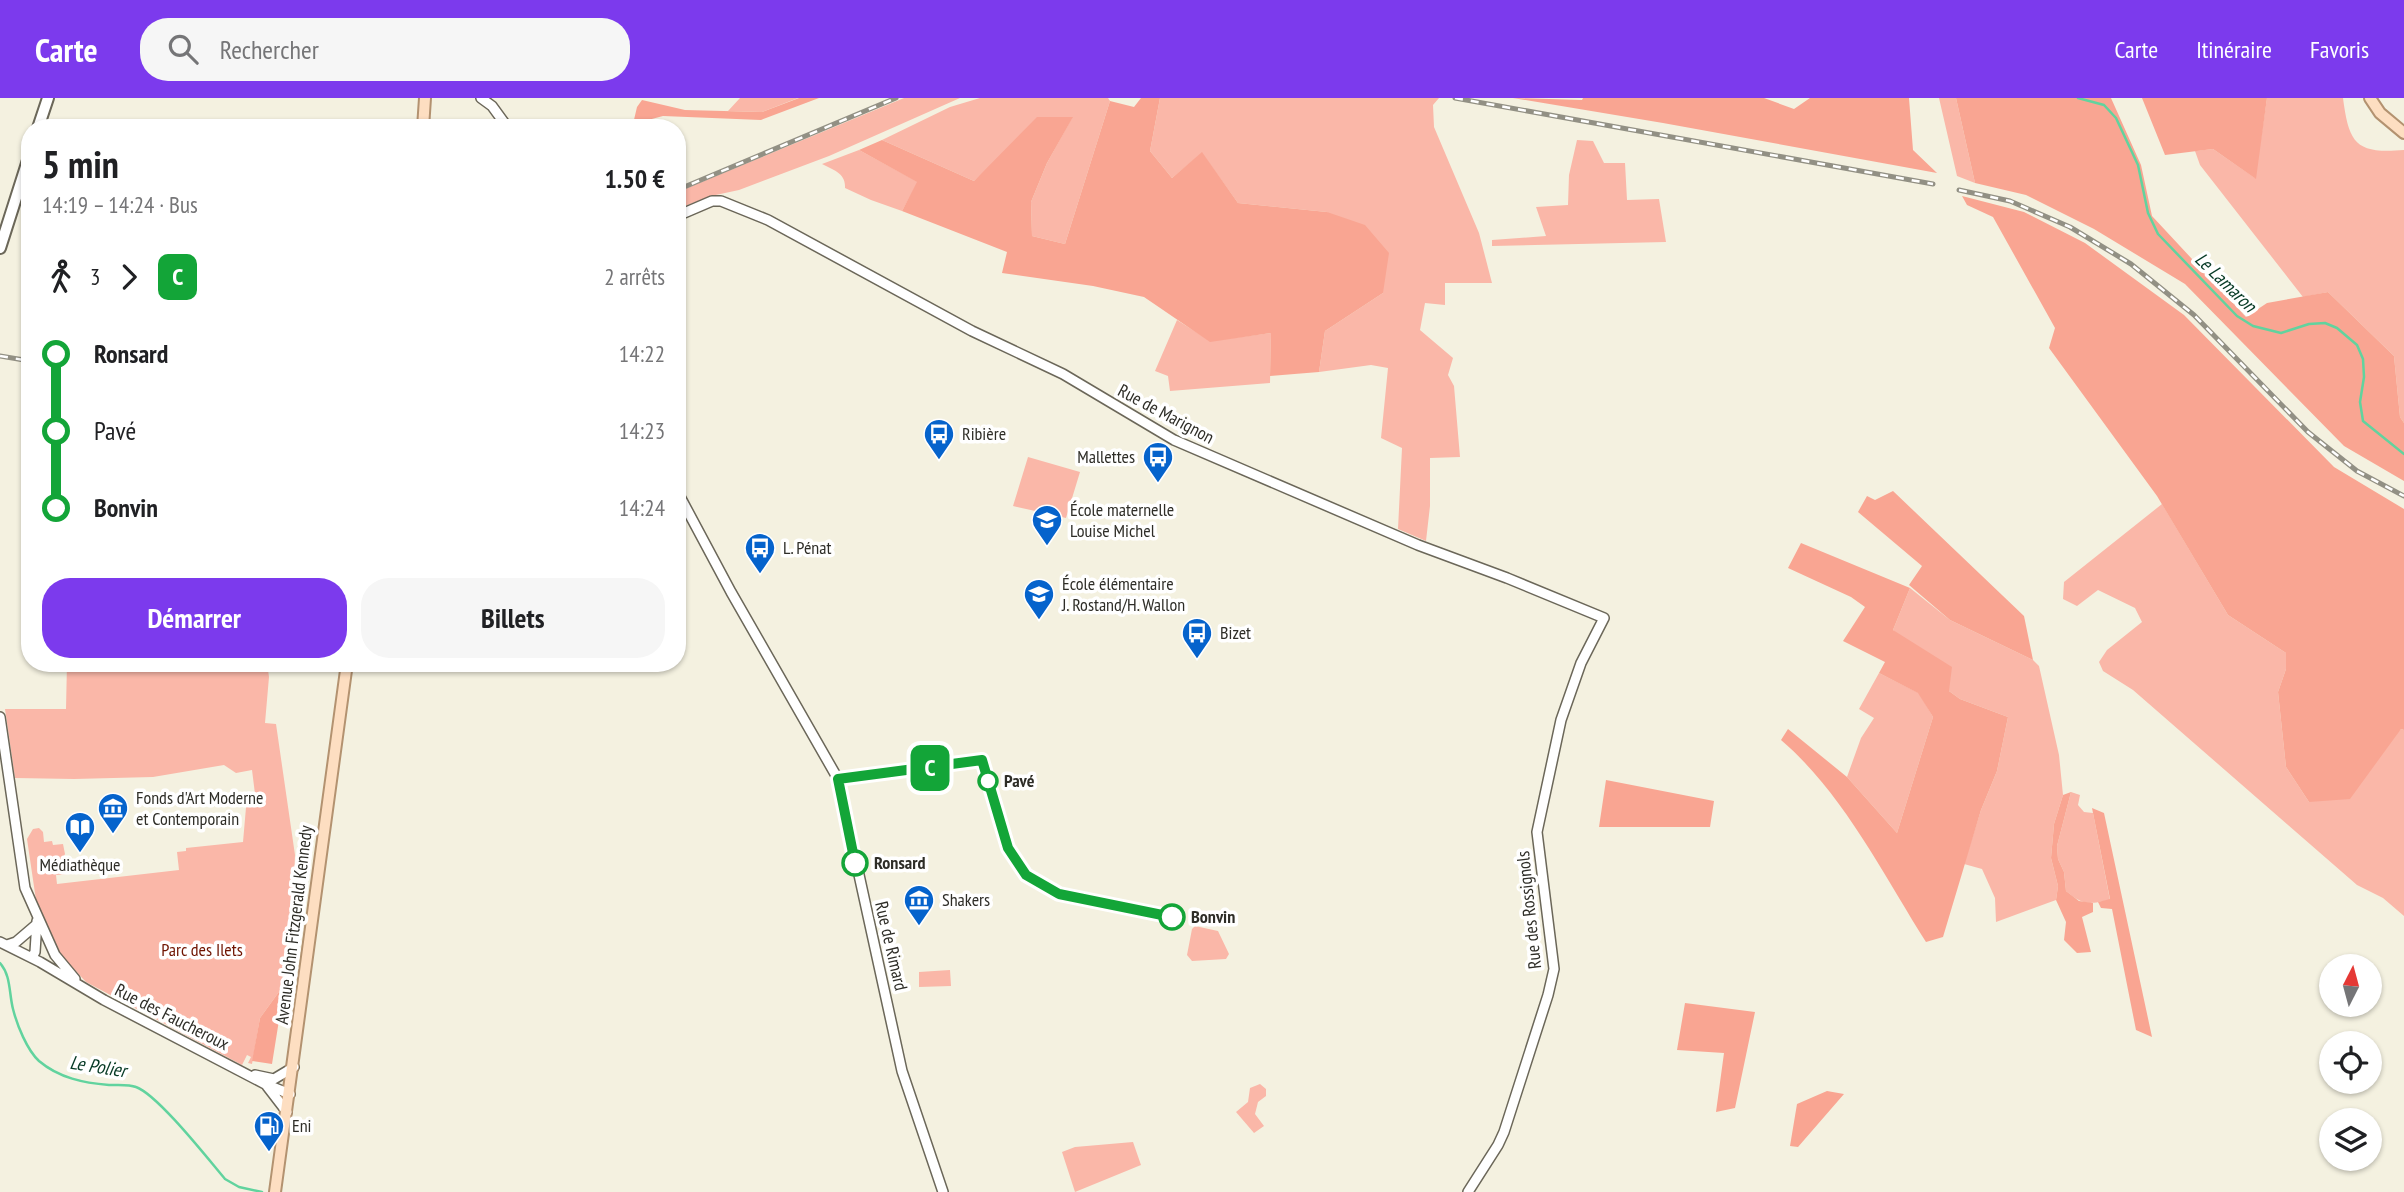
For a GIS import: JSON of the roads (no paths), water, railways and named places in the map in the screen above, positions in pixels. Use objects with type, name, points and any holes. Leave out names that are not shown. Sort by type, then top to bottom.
[{"type":"main road","points":[[41,119],[48,98]]},
{"type":"main road","points":[[424,119],[425,98]]},
{"type":"main road","points":[[2370,98],[2380,113],[2404,133]]},
{"type":"main road","points":[[0,248],[21,182]]},
{"type":"main road","name":"Avenue John Fitzgerald Kennedy","points":[[276,1188],[346,672]]},
{"type":"street","points":[[481,98],[492,106],[501,119]]},
{"type":"street","name":"Rue de Marignon","points":[[686,212],[712,201],[730,204],[768,220],[972,331],[1063,374],[1174,440],[1385,532],[1604,618]]},
{"type":"street","name":"Rue de Rimard","points":[[686,508],[838,779],[902,1071],[943,1192]]},
{"type":"street","name":"Rue des Rossignols","points":[[1468,1192],[1504,1132],[1548,995],[1554,963],[1537,832],[1561,720],[1581,663],[1604,618]]},
{"type":"street","name":"Rue des Faucheroux","points":[[0,717],[25,888],[37,920],[59,962],[83,987]]},
{"type":"street","points":[[4,943],[16,942],[37,920]]},
{"type":"street","name":"Rue des Faucheroux","points":[[37,920],[36,959],[247,1074],[270,1082]]},
{"type":"street","points":[[4,943],[36,959],[48,939]]},
{"type":"street","points":[[270,1082],[294,1067]]},
{"type":"street","points":[[270,1082],[290,1094]]},
{"type":"street","points":[[270,1082],[287,1112]]},
{"type":"waterway","name":"Le Lamaron","points":[[2078,98],[2104,105],[2116,118],[2138,165],[2148,213],[2158,234],[2237,316],[2253,326],[2281,333],[2309,324],[2325,323],[2337,328],[2357,345],[2363,359],[2364,377],[2360,402],[2363,421],[2404,454]]},
{"type":"waterway","name":"Le Polier","points":[[0,963],[8,979],[20,1030],[39,1061],[72,1079],[130,1085],[145,1092],[182,1128],[225,1179],[239,1187],[262,1192]]},
{"type":"railway","points":[[686,186],[896,98]]},
{"type":"railway","points":[[1455,98],[1933,184]]},
{"type":"railway","points":[[1959,190],[2010,201],[2070,227],[2131,264],[2194,315],[2308,432],[2357,471],[2404,496]]},
{"type":"railway","points":[[0,356],[21,360]]},
{"type":"place","name":"Ribière","points":[[939,461]]},
{"type":"place","name":"Mallettes","points":[[1158,484]]},
{"type":"place","name":"École maternelle Louise Michel","points":[[1047,547]]},
{"type":"place","name":"L. Pénat","points":[[760,575]]},
{"type":"place","name":"École élémentaire J. Rostand/H. Wallon","points":[[1039,621]]},
{"type":"place","name":"Bizet","points":[[1197,660]]},
{"type":"place","name":"Pavé","points":[[988,781]]},
{"type":"place","name":"Fonds d'Art Moderne et Contemporain","points":[[113,835]]},
{"type":"place","name":"Médiathèque","points":[[80,854]]},
{"type":"place","name":"Ronsard","points":[[855,863]]},
{"type":"place","name":"Bonvin","points":[[1172,917]]},
{"type":"place","name":"Shakers","points":[[919,927]]},
{"type":"place","name":"Eni","points":[[269,1153]]},
{"type":"park label","name":"Parc des Ilets","points":[[202,950]]}]
